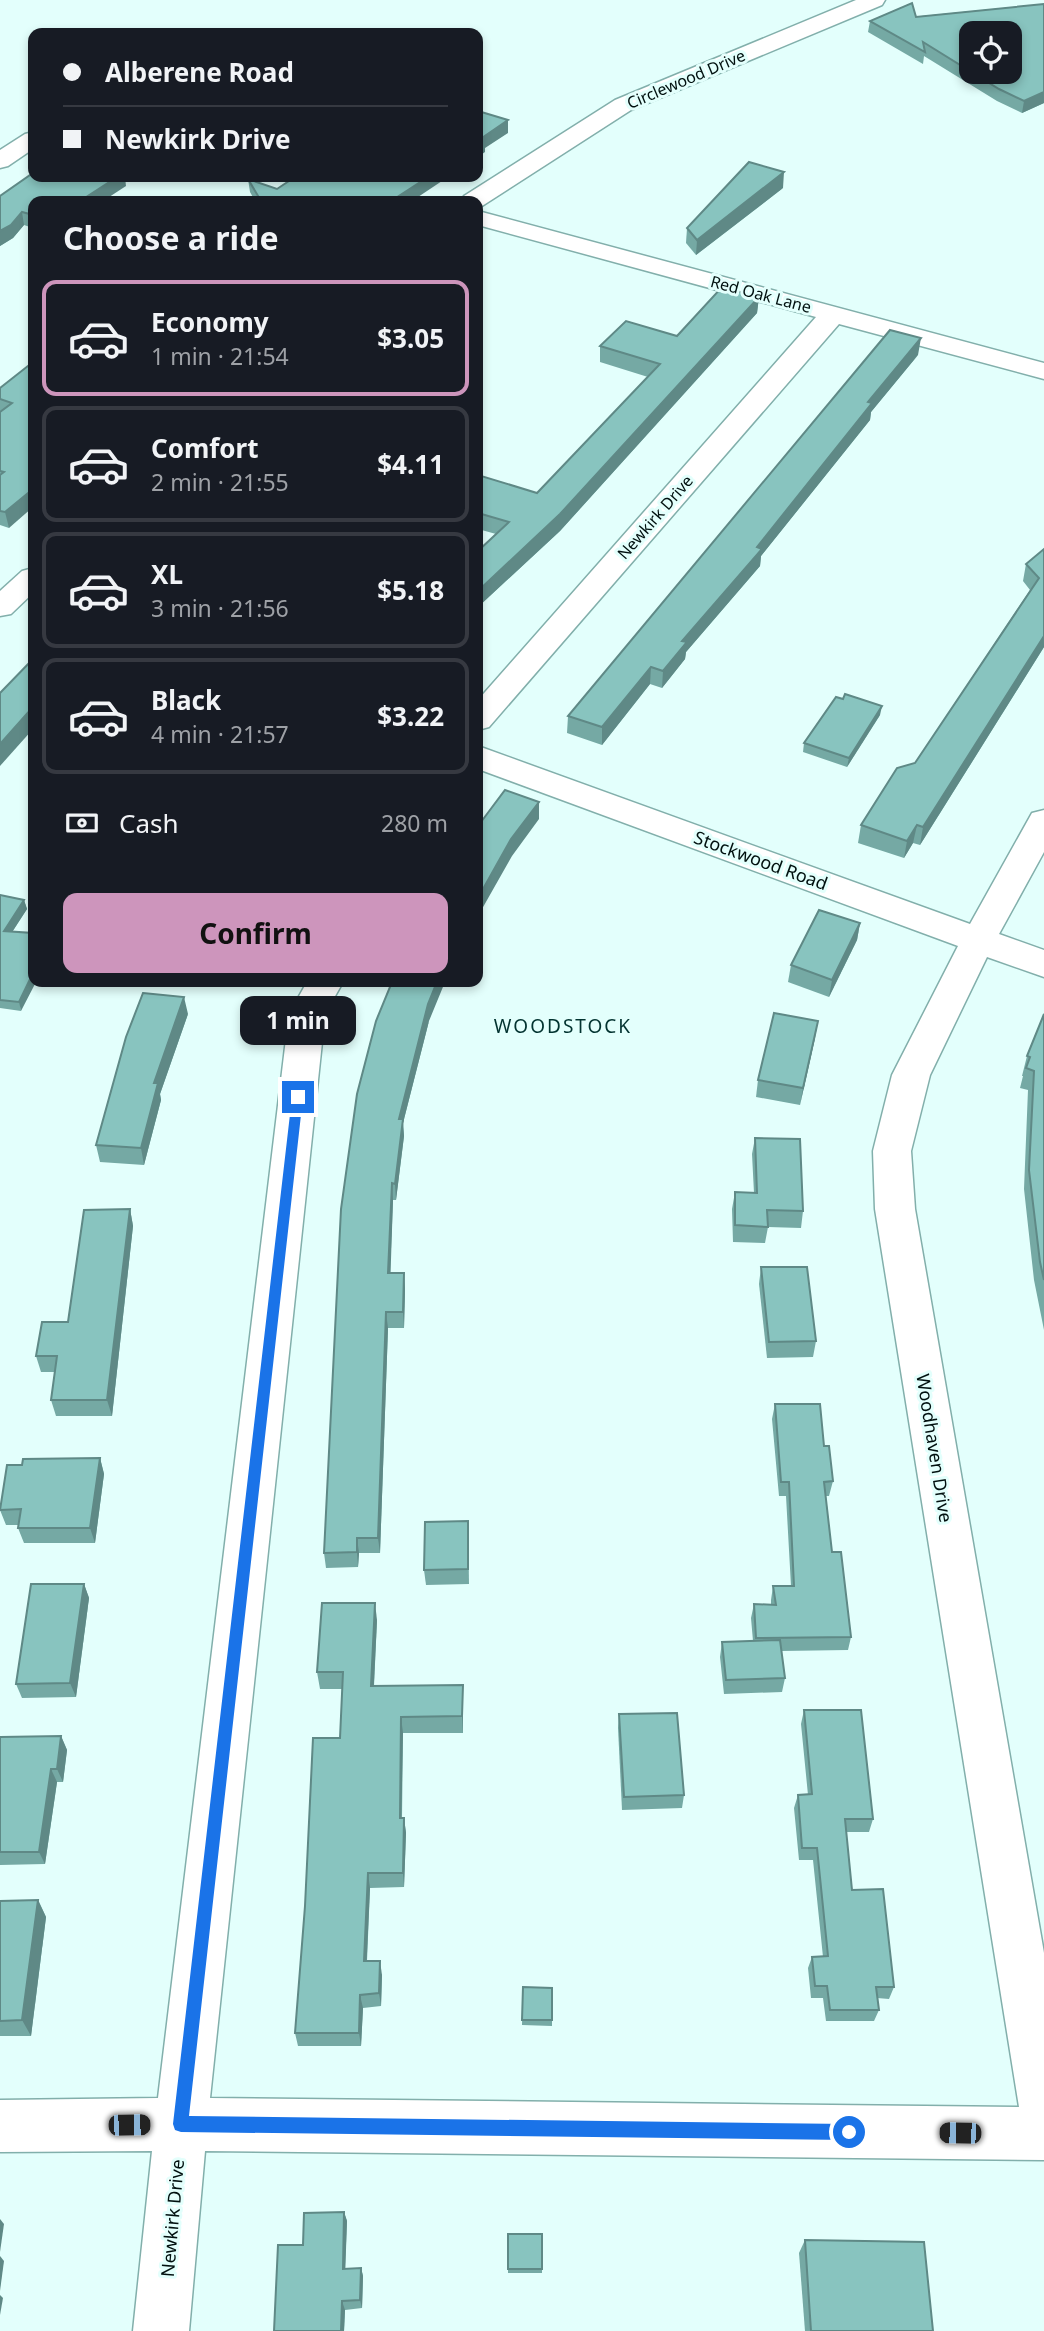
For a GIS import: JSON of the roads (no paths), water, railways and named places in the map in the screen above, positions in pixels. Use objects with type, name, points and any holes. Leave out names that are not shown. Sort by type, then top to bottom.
[{"type":"street","name":"Circlewood Drive","points":[[481,196],[622,105],[874,0]]},
{"type":"street","points":[[0,161],[26,134]]},
{"type":"street","name":"Red Oak Lane","points":[[483,219],[1044,371]]},
{"type":"street","name":"Newkirk Drive","points":[[483,714],[833,314]]},
{"type":"street","name":"Stockwood Road","points":[[483,759],[1044,964]]},
{"type":"street","name":"Woodhaven Drive","points":[[1044,821],[978,940],[912,1075],[892,1151],[895,1198],[1044,2104]]},
{"type":"street","name":"Newkirk Drive","points":[[161,2331],[181,2124],[307,1014],[322,987]]},
{"type":"street","points":[[0,2126],[181,2124],[1044,2134]]},
{"type":"district","name":"WOODSTOCK","points":[[563,1026]]}]
